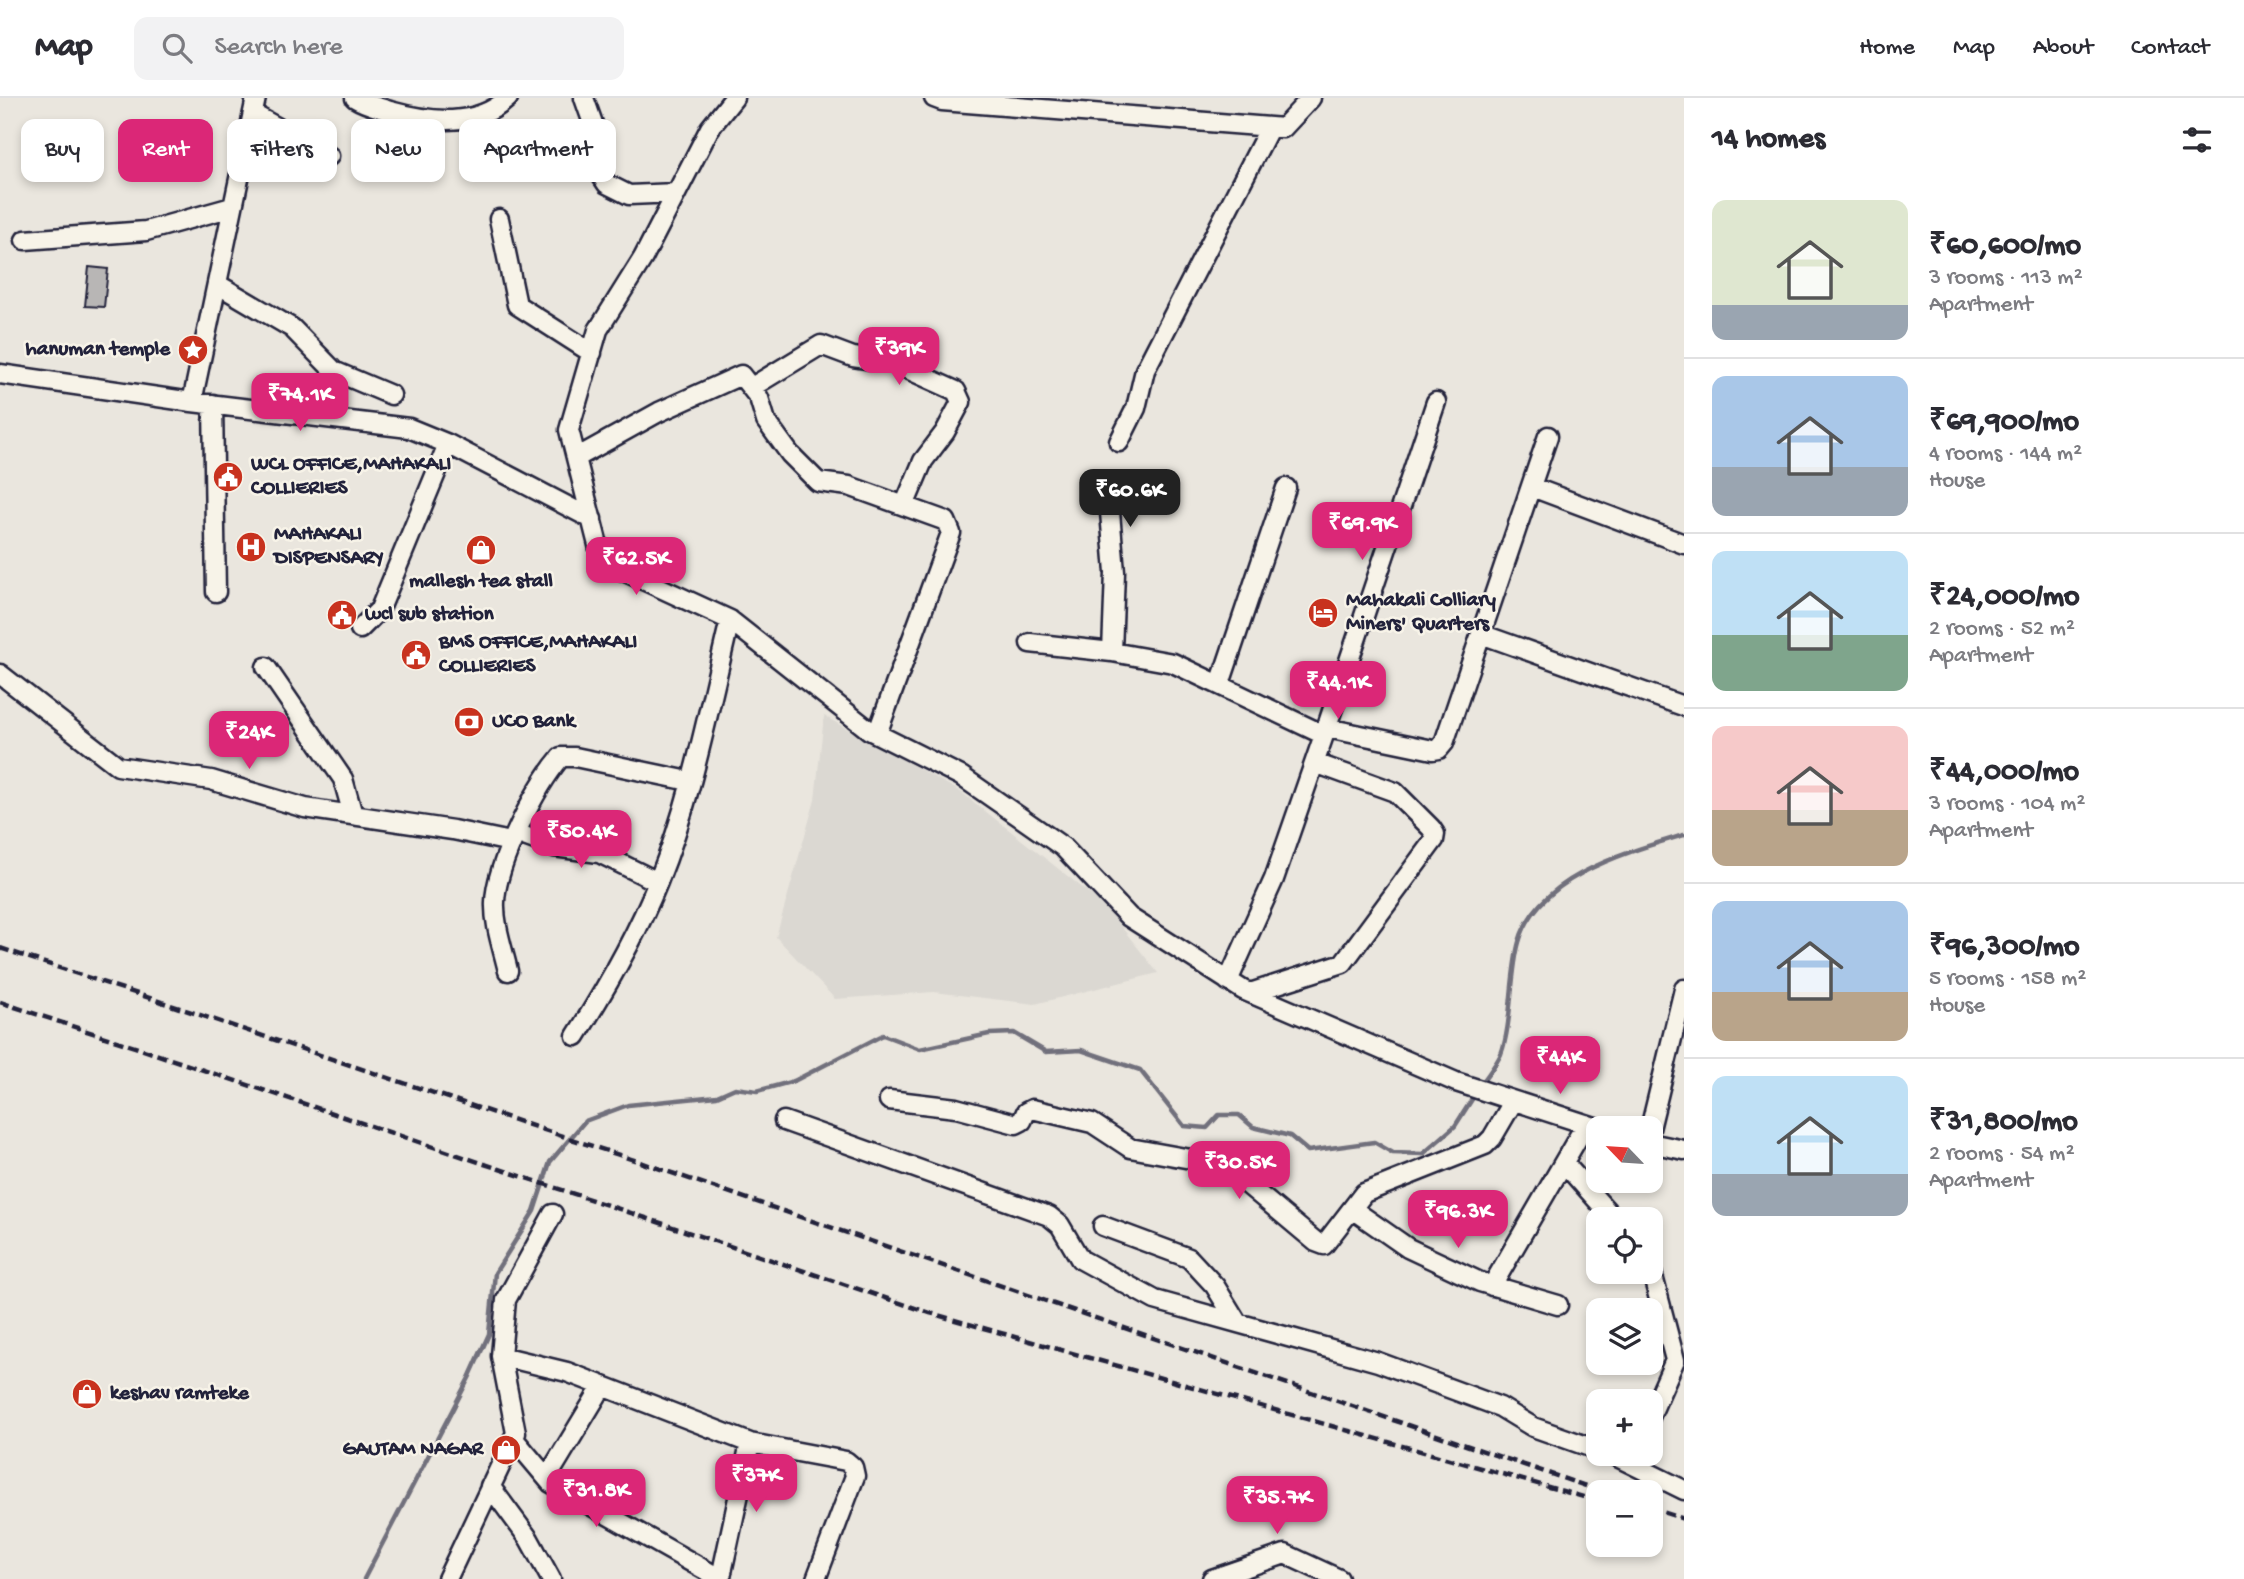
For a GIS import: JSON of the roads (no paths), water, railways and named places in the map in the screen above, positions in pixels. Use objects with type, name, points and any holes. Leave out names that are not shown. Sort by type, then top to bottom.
[{"type":"street","points":[[355,98],[366,104],[433,122],[492,112],[508,98]]},
{"type":"street","points":[[584,98],[596,132],[601,175],[607,184],[629,195],[676,193]]},
{"type":"street","points":[[734,98],[710,128],[643,258],[598,330],[569,430],[602,561],[730,620],[877,734],[961,776],[1063,847],[1129,917],[1228,981],[1456,1082],[1586,1124]]},
{"type":"street","points":[[934,98],[1283,128],[1311,98]]},
{"type":"street","points":[[191,402],[255,106],[274,119]]},
{"type":"street","points":[[1119,442],[1136,408],[1144,370],[1270,127]]},
{"type":"street","points":[[25,240],[146,231],[232,207]]},
{"type":"street","points":[[499,219],[517,304],[592,353]]},
{"type":"street","points":[[217,285],[292,328],[334,371],[391,395]]},
{"type":"street","points":[[752,387],[821,345],[853,356],[894,363],[956,391],[961,402],[945,432],[923,461],[904,506]]},
{"type":"street","points":[[0,374],[191,402],[409,428],[447,444],[592,519]]},
{"type":"street","points":[[576,457],[659,412],[738,375],[744,376],[760,398],[766,421],[785,448],[818,482],[849,486],[942,519],[951,526],[951,533],[877,734]]},
{"type":"street","points":[[1228,981],[1274,879],[1436,402]]},
{"type":"street","points":[[213,404],[216,592]]},
{"type":"street","points":[[1030,643],[1112,652],[1173,663],[1325,732],[1439,749],[1444,743],[1548,436]]},
{"type":"street","points":[[360,629],[380,609],[447,444]]},
{"type":"street","points":[[1532,486],[1684,544]]},
{"type":"street","points":[[1108,488],[1115,572],[1112,652]]},
{"type":"street","points":[[1220,684],[1286,488]]},
{"type":"street","points":[[576,1037],[618,969],[658,882],[689,781],[730,620]]},
{"type":"street","points":[[1481,634],[1683,706]]},
{"type":"street","points":[[266,667],[343,779],[354,815]]},
{"type":"street","points":[[0,674],[118,766],[211,780],[305,808],[513,837],[554,847],[599,853],[658,882]]},
{"type":"street","points":[[508,971],[495,901],[513,837],[561,757],[575,757],[689,781]]},
{"type":"street","points":[[1250,993],[1343,963],[1434,840],[1435,834],[1431,828],[1395,792],[1315,762]]},
{"type":"street","points":[[1653,1116],[1684,989]]},
{"type":"street","points":[[889,1100],[956,1108],[1016,1124],[1032,1109],[1092,1123],[1130,1148],[1224,1165],[1320,1245],[1329,1243],[1352,1209],[1370,1189],[1489,1142],[1511,1101]]},
{"type":"street","points":[[784,1121],[1049,1216],[1060,1225],[1075,1254],[1085,1262],[1155,1300],[1378,1362],[1500,1407],[1533,1427],[1586,1446]]},
{"type":"street","points":[[1492,1286],[1564,1163],[1586,1135]]},
{"type":"street","points":[[1663,1146],[1684,1150]]},
{"type":"street","points":[[1564,1163],[1603,1207]]},
{"type":"street","points":[[1352,1209],[1404,1246],[1492,1286],[1558,1306]]},
{"type":"street","points":[[447,1579],[489,1486],[514,1440],[517,1428],[501,1356],[506,1300],[553,1214]]},
{"type":"street","points":[[1103,1226],[1189,1258],[1215,1286],[1237,1322]]},
{"type":"street","points":[[1655,1284],[1675,1360],[1662,1389]]},
{"type":"street","points":[[501,1356],[547,1366],[750,1443],[838,1458],[853,1467],[852,1485],[816,1579]]},
{"type":"street","points":[[547,1478],[602,1387]]},
{"type":"street","points":[[514,1440],[547,1478],[721,1578],[750,1443]]},
{"type":"street","points":[[1645,1466],[1684,1490]]},
{"type":"street","points":[[489,1486],[530,1539],[551,1579]]},
{"type":"street","points":[[1212,1579],[1284,1554],[1339,1579]]},
{"type":"waterway","points":[[1480,1086],[1499,1058],[1505,1042],[1519,942],[1529,919],[1545,900],[1587,870],[1684,835]]},
{"type":"waterway","points":[[364,1579],[469,1378],[489,1334],[495,1273],[534,1211],[550,1162],[585,1121],[628,1105],[717,1096],[735,1088],[757,1091],[794,1081],[883,1035],[920,1049],[989,1034],[1014,1033],[1046,1052],[1081,1050],[1140,1070],[1184,1126],[1207,1128],[1219,1115],[1239,1115],[1253,1127],[1290,1136],[1308,1151],[1374,1142],[1393,1153],[1423,1154],[1455,1126],[1476,1093]]},
{"type":"railway","points":[[0,948],[643,1163],[1586,1486]]},
{"type":"railway","points":[[0,1002],[930,1313],[1586,1498]]},
{"type":"railway","points":[[1663,1512],[1684,1519]]},
{"type":"place","name":"hanuman temple","points":[[193,350]]},
{"type":"place","name":"WCL OFFICE,MAHAKALI COLLIERIES","points":[[228,477]]},
{"type":"place","name":"MAHAKALI DISPENSARY","points":[[251,547]]},
{"type":"place","name":"mallesh tea stall","points":[[481,550]]},
{"type":"place","name":"Mahakali Colliary Miners' Quarters","points":[[1323,613]]},
{"type":"place","name":"wcl sub station","points":[[342,615]]},
{"type":"place","name":"BMS OFFICE,MAHAKALI COLLIERIES","points":[[416,655]]},
{"type":"place","name":"UCO Bank","points":[[469,722]]},
{"type":"place","name":"keshav ramteke","points":[[87,1394]]},
{"type":"place","name":"GAUTAM NAGAR","points":[[506,1450]]}]
